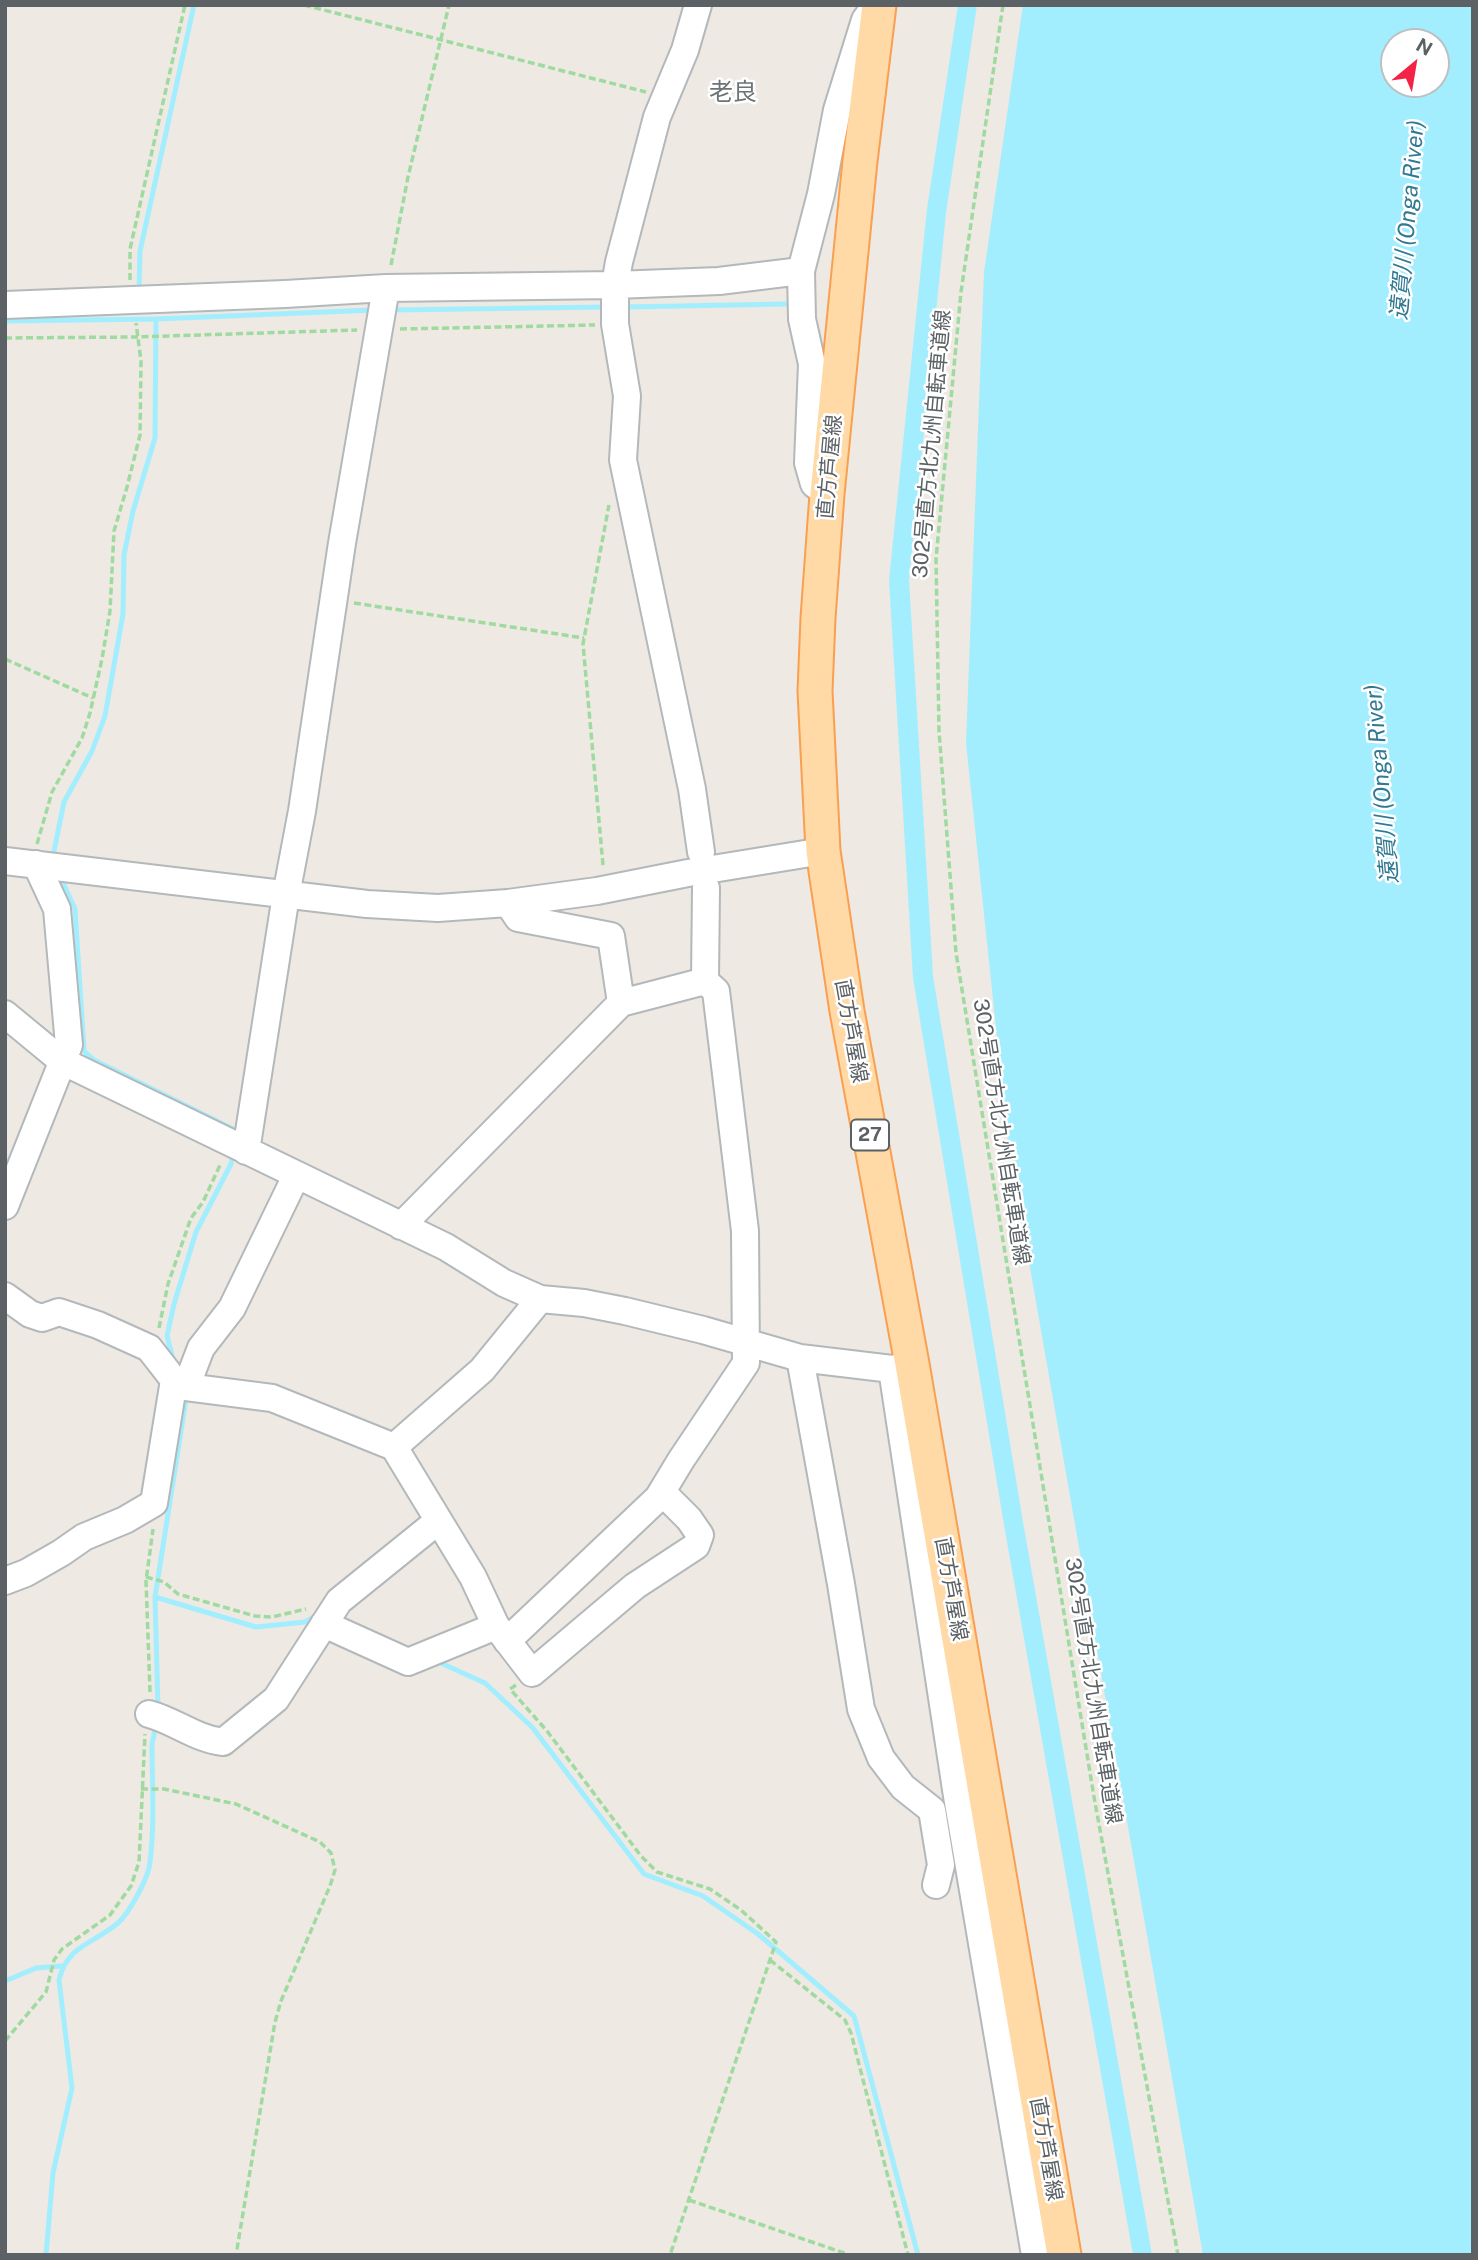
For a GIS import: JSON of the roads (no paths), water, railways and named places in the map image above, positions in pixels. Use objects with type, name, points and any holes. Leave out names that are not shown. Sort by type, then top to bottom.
[{"type":"main road","name":"直方芦屋線","points":[[877,5],[827,494],[815,691],[823,851],[902,1366],[1064,2255]]},
{"type":"street","points":[[698,5],[685,50],[657,117],[619,262],[615,285],[614,324],[627,396],[622,460],[692,789],[701,852]]},
{"type":"street","points":[[827,494],[814,484],[807,463],[812,364],[802,319],[801,271],[821,194],[837,110],[865,20],[877,5]]},
{"type":"street","points":[[5,305],[387,288],[719,281],[801,271]]},
{"type":"street","points":[[237,1146],[302,811],[333,600],[387,288]]},
{"type":"street","points":[[5,861],[367,904],[438,908],[508,903],[597,891],[823,851]]},
{"type":"street","points":[[5,1206],[69,1045],[57,909],[36,864]]},
{"type":"street","points":[[330,1616],[408,1662],[501,1633],[648,1508],[662,1492],[746,1363],[745,1231],[716,991],[705,981],[706,888]]},
{"type":"street","points":[[508,903],[518,918],[611,936],[621,1003]]},
{"type":"street","points":[[401,1226],[621,1003],[705,981]]},
{"type":"street","points":[[5,1014],[62,1061],[446,1247],[504,1283],[540,1299],[625,1311],[800,1358],[902,1366],[962,1822],[1035,2255]]},
{"type":"street","points":[[5,1581],[26,1573],[85,1537],[125,1520],[155,1503],[180,1384],[201,1349],[232,1308],[296,1176]]},
{"type":"street","points":[[5,1296],[30,1314],[42,1318],[59,1312],[98,1325],[149,1348],[180,1384],[272,1398],[394,1447],[473,1577],[501,1633],[532,1673],[635,1586],[696,1546],[699,1535],[689,1519],[662,1492]]},
{"type":"street","points":[[394,1447],[482,1370],[540,1299]]},
{"type":"street","points":[[800,1358],[861,1709],[881,1758],[903,1787],[932,1810],[962,1822]]},
{"type":"street","points":[[149,1714],[166,1719],[207,1740],[223,1742],[276,1699],[339,1601],[438,1521]]},
{"type":"street","points":[[932,1810],[941,1865],[936,1885]]},
{"type":"water","points":[[958,5],[977,5],[946,213],[909,580],[933,976],[1023,1522],[1152,2255],[1133,2255],[1004,1525],[913,978],[889,580],[927,209]]},
{"type":"water","name":"遠賀川 (Onga River)","points":[[1023,5],[1473,5],[1473,2255],[1203,2255],[1008,1142],[966,743],[984,272]]},
{"type":"waterway","points":[[139,291],[140,251],[194,5]]},
{"type":"waterway","points":[[624,307],[786,304]]},
{"type":"waterway","points":[[390,310],[607,307]]},
{"type":"waterway","points":[[5,321],[156,319],[373,310]]},
{"type":"waterway","points":[[56,860],[54,851],[64,802],[92,751],[105,716],[123,614],[124,555],[133,511],[155,438],[156,319]]},
{"type":"waterway","points":[[60,876],[75,909],[84,1051],[94,1060],[239,1132]]},
{"type":"waterway","points":[[174,1363],[167,1336],[174,1304],[196,1232],[231,1164],[234,1151]]},
{"type":"waterway","points":[[158,1708],[155,1597],[185,1395]]},
{"type":"waterway","points":[[155,1597],[256,1627],[305,1622],[316,1616]]},
{"type":"waterway","points":[[434,1660],[485,1683],[532,1727],[644,1874],[703,1896],[758,1934],[854,2016],[918,2255]]},
{"type":"waterway","points":[[46,2255],[53,2173],[72,2088],[59,1980],[68,1959],[75,1952],[123,1918],[146,1876],[152,1847],[152,1744],[156,1725]]},
{"type":"waterway","points":[[5,1981],[36,1968],[62,1966]]},
{"type":"district","name":"老良","points":[[733,93]]}]
